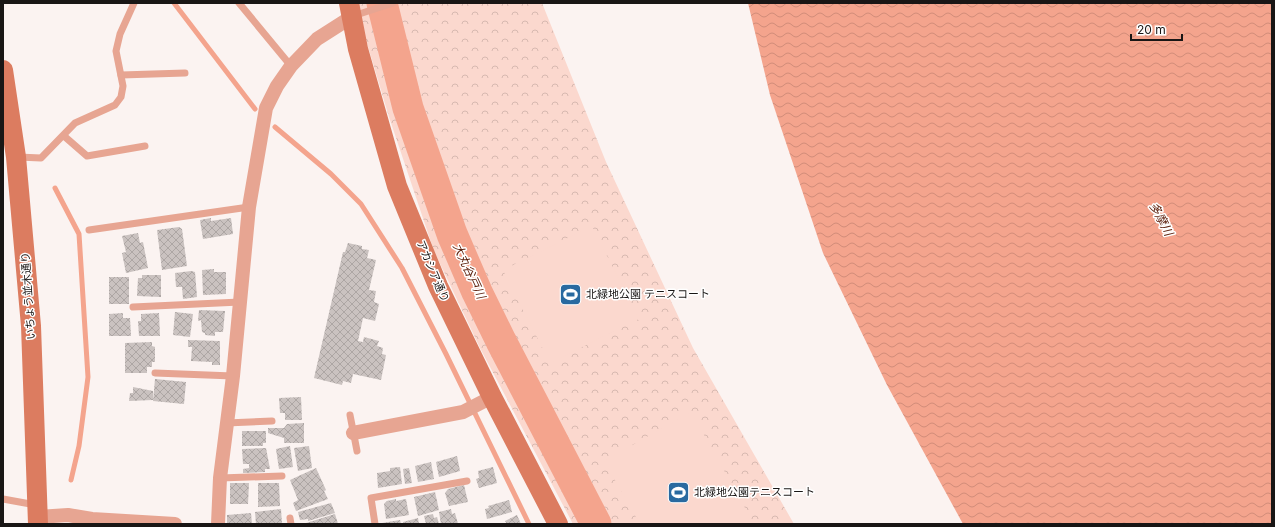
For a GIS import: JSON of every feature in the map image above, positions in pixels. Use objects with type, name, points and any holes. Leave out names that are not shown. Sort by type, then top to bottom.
[{"type":"street","points":[[218,524],[220,478],[233,376],[249,208],[266,108],[277,86],[292,66],[317,39],[351,9]]},
{"type":"street","name":"アカシア通り","points":[[351,9],[358,49],[397,186],[487,399],[558,524]]},
{"type":"street","name":"いちょう並木通り","points":[[3,70],[16,157],[30,326],[38,515]]},
{"type":"street","points":[[353,433],[463,412],[487,399]]},
{"type":"street","points":[[38,515],[68,515],[92,519],[175,524]]},
{"type":"lane","points":[[16,157],[41,158],[75,123],[115,105],[122,97],[123,86],[116,51],[120,34],[134,3]]},
{"type":"lane","points":[[239,3],[292,66]]},
{"type":"lane","points":[[351,9],[393,3]]},
{"type":"lane","points":[[121,75],[185,73]]},
{"type":"lane","points":[[64,136],[87,156],[146,146]]},
{"type":"lane","points":[[89,230],[249,208]]},
{"type":"lane","points":[[133,307],[240,302]]},
{"type":"lane","points":[[155,374],[233,376]]},
{"type":"lane","points":[[350,415],[357,451]]},
{"type":"lane","points":[[226,423],[272,422]]},
{"type":"lane","points":[[220,478],[282,476]]},
{"type":"lane","points":[[374,524],[371,498],[467,481]]},
{"type":"lane","points":[[3,499],[38,515]]},
{"type":"green space","points":[[355,3],[542,3],[606,162],[693,348],[794,524],[573,524],[480,348],[434,251],[389,117]]},
{"type":"green space","name":"北緑地公園 テニスコート","points":[[592,226],[639,319],[550,363],[503,270]]},
{"type":"green space","name":"北緑地公園テニスコート","points":[[691,412],[754,524],[640,524],[604,461]]},
{"type":"water","name":"多摩川","points":[[748,3],[1272,3],[1272,524],[963,524],[887,385],[823,253],[770,95]]},
{"type":"building","points":[[211,218],[211,221],[231,218],[233,234],[203,239],[200,220]]},
{"type":"building","points":[[179,227],[182,229],[187,266],[162,270],[157,230]]},
{"type":"building","points":[[138,233],[140,243],[143,242],[148,268],[126,273],[122,253],[126,252],[122,236]]},
{"type":"building","points":[[348,243],[362,246],[362,249],[369,250],[367,258],[376,260],[369,290],[376,291],[374,302],[379,304],[375,321],[363,318],[358,341],[363,342],[364,337],[379,341],[377,346],[383,348],[382,354],[386,355],[381,380],[353,374],[351,383],[343,381],[342,385],[314,378],[343,252],[345,252]]},
{"type":"building","points":[[214,269],[214,272],[226,272],[226,294],[203,295],[202,270]]},
{"type":"building","points":[[195,272],[197,297],[183,299],[182,287],[176,287],[175,273]]},
{"type":"building","points":[[142,275],[161,275],[161,297],[137,296],[138,278],[142,278]]},
{"type":"building","points":[[109,277],[129,277],[129,304],[109,304]]},
{"type":"building","points":[[199,310],[225,311],[223,332],[215,332],[215,336],[205,335],[205,333],[202,332],[201,320],[198,321]]},
{"type":"building","points":[[175,312],[193,314],[190,337],[173,335]]},
{"type":"building","points":[[123,313],[123,318],[130,318],[131,336],[109,336],[109,314]]},
{"type":"building","points":[[159,313],[160,336],[139,336],[138,321],[141,321],[141,314]]},
{"type":"building","points":[[188,340],[220,341],[220,365],[212,365],[212,362],[191,361],[192,347],[188,347]]},
{"type":"building","points":[[152,342],[152,346],[155,347],[155,362],[152,362],[152,367],[147,367],[147,373],[125,373],[125,343]]},
{"type":"building","points":[[155,379],[186,382],[184,404],[153,401]]},
{"type":"building","points":[[133,387],[153,391],[153,400],[129,401],[130,393],[133,393]]},
{"type":"building","points":[[301,397],[302,420],[285,420],[285,413],[280,413],[279,398]]},
{"type":"building","points":[[304,423],[304,443],[284,443],[284,438],[268,433],[268,428],[284,428],[287,424]]},
{"type":"building","points":[[242,431],[266,431],[266,443],[263,443],[263,446],[242,446]]},
{"type":"building","points":[[290,446],[293,467],[279,469],[276,449]]},
{"type":"building","points":[[309,446],[312,468],[298,471],[294,448]]},
{"type":"building","points":[[266,448],[270,469],[265,469],[265,472],[243,473],[243,469],[249,468],[249,464],[243,464],[242,449]]},
{"type":"building","points":[[457,456],[460,471],[439,477],[436,462]]},
{"type":"building","points":[[431,462],[434,479],[418,482],[415,466]]},
{"type":"building","points":[[400,467],[402,484],[378,488],[377,473],[390,471],[390,468]]},
{"type":"building","points":[[493,467],[497,483],[479,488],[476,479],[479,478],[478,471]]},
{"type":"building","points":[[316,468],[326,490],[324,491],[328,499],[296,511],[293,503],[298,500],[290,480]]},
{"type":"building","points":[[409,468],[412,483],[405,484],[403,469]]},
{"type":"building","points":[[230,483],[249,483],[248,504],[230,504]]},
{"type":"building","points":[[258,483],[279,483],[280,506],[258,507]]},
{"type":"building","points":[[464,485],[468,502],[449,506],[445,493],[448,489]]},
{"type":"building","points":[[435,492],[439,510],[418,516],[414,497]]},
{"type":"building","points":[[396,499],[396,501],[406,499],[409,515],[386,519],[384,504],[387,501]]},
{"type":"building","points":[[509,500],[512,512],[487,519],[485,509],[489,508],[488,506]]},
{"type":"building","points":[[331,503],[335,513],[308,521],[308,519],[300,520],[298,512]]},
{"type":"building","points":[[281,509],[282,524],[256,524],[255,512]]},
{"type":"building","points":[[451,509],[452,514],[455,513],[458,524],[441,524],[439,512]]},
{"type":"building","points":[[251,513],[252,524],[227,524],[227,515]]},
{"type":"building","points":[[335,514],[338,524],[303,524]]},
{"type":"building","points":[[433,514],[434,518],[437,517],[439,524],[426,524],[424,516]]},
{"type":"building","points":[[517,515],[521,524],[507,524],[505,521]]},
{"type":"building","points":[[418,518],[419,524],[403,524],[403,522]]},
{"type":"building","points":[[400,520],[401,524],[382,524],[382,523]]},
{"type":"waterway","points":[[174,3],[255,109]]},
{"type":"waterway","name":"大丸谷戸川","points":[[382,3],[408,108],[452,234],[477,292],[501,341],[596,524]]},
{"type":"waterway","points":[[275,127],[331,174],[361,204],[402,268],[529,524]]},
{"type":"waterway","points":[[55,188],[79,234],[88,377],[79,446],[71,480]]},
{"type":"place","name":"北緑地公園 テニスコート","points":[[571,294]]},
{"type":"place","name":"北緑地公園テニスコート","points":[[679,492]]}]
